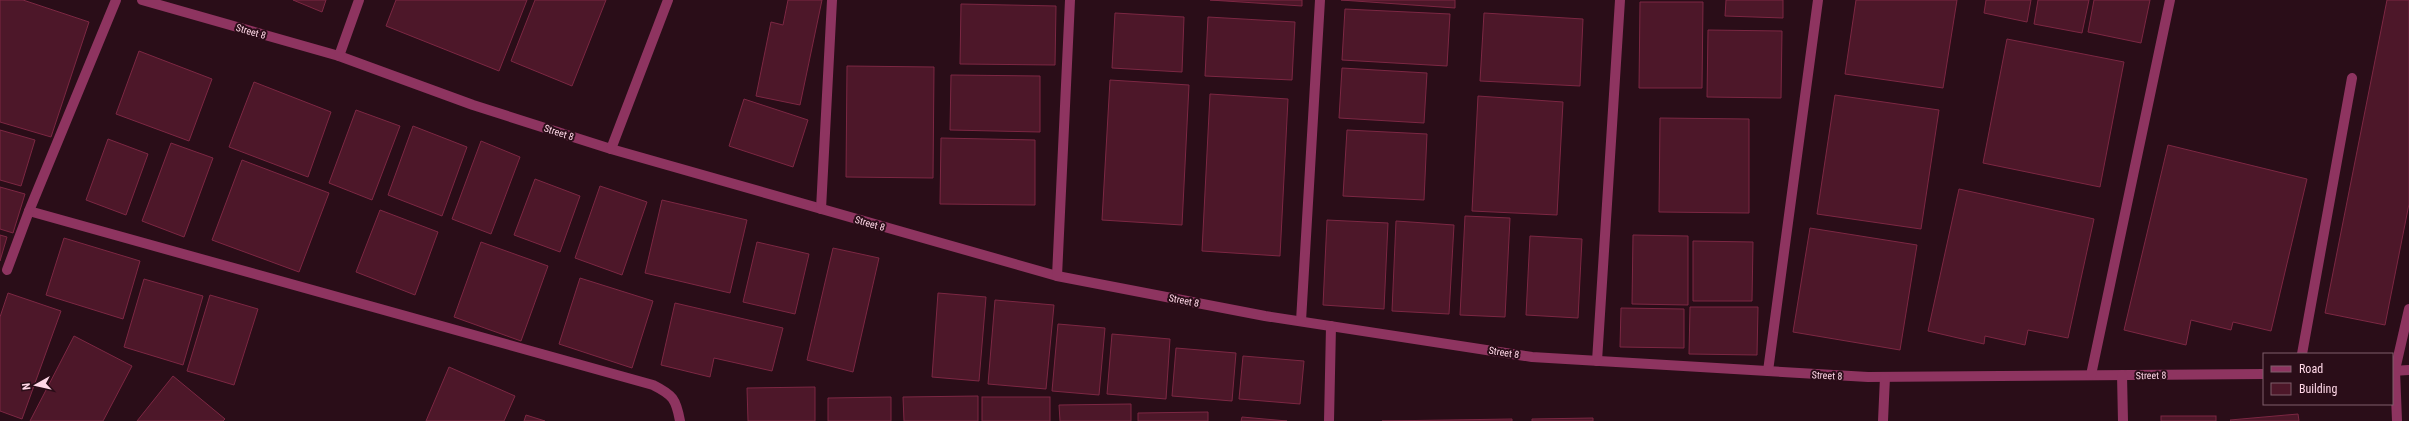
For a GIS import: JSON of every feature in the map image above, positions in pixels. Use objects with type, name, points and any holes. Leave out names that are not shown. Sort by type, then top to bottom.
[{"type":"street","points":[[7,270],[29,211],[116,0]]},
{"type":"street","name":"Street 8","points":[[142,0],[340,56],[473,105],[611,149],[1057,276],[1301,321],[1532,357],[1768,371],[1885,377],[2263,374]]},
{"type":"street","points":[[340,56],[359,0]]},
{"type":"street","points":[[611,149],[668,0]]},
{"type":"street","points":[[821,209],[832,0]]},
{"type":"street","points":[[1057,276],[1070,0]]},
{"type":"street","points":[[1301,321],[1320,0]]},
{"type":"street","points":[[1597,360],[1620,0]]},
{"type":"street","points":[[1768,371],[1818,0]]},
{"type":"street","points":[[2091,375],[2170,0]]},
{"type":"street","points":[[2302,353],[2352,78]]},
{"type":"street","points":[[29,211],[653,385],[668,392],[677,404],[680,421]]},
{"type":"street","points":[[2397,421],[2394,370],[2409,309]]},
{"type":"street","points":[[1329,421],[1331,326]]},
{"type":"street","points":[[2394,370],[2409,370]]},
{"type":"street","points":[[2122,375],[2123,421]]},
{"type":"street","points":[[1883,421],[1885,377]]},
{"type":"building","points":[[0,0],[23,0],[89,22],[51,137],[0,122]]},
{"type":"building","points":[[293,0],[326,0],[322,12]]},
{"type":"building","points":[[396,0],[527,0],[499,71],[386,26]]},
{"type":"building","points":[[535,0],[606,0],[572,86],[511,61]]},
{"type":"building","points":[[788,0],[822,0],[800,105],[756,96],[771,22],[783,25]]},
{"type":"building","points":[[1210,0],[1302,0],[1302,6]]},
{"type":"building","points":[[1341,0],[1455,0],[1455,8]]},
{"type":"building","points":[[1726,0],[1783,0],[1783,18],[1725,16]]},
{"type":"building","points":[[1856,0],[1957,0],[1943,88],[1845,74]]},
{"type":"building","points":[[1986,0],[2031,0],[2027,22],[1984,13]]},
{"type":"building","points":[[2038,0],[2089,0],[2082,33],[2034,24]]},
{"type":"building","points":[[2094,0],[2150,0],[2141,43],[2088,32]]},
{"type":"building","points":[[2387,0],[2409,0],[2409,204],[2385,325],[2325,313]]},
{"type":"building","points":[[1640,2],[1703,2],[1702,88],[1639,88]]},
{"type":"building","points":[[961,4],[1056,6],[1055,65],[960,64]]},
{"type":"building","points":[[1345,9],[1450,14],[1447,66],[1342,60]]},
{"type":"building","points":[[1115,13],[1184,17],[1182,72],[1112,68]]},
{"type":"building","points":[[1484,13],[1583,19],[1580,86],[1480,81]]},
{"type":"building","points":[[1208,17],[1295,22],[1292,80],[1205,76]]},
{"type":"building","points":[[1708,30],[1782,31],[1781,98],[1707,97]]},
{"type":"building","points":[[2007,39],[2124,62],[2100,187],[1983,163]]},
{"type":"building","points":[[139,51],[212,79],[189,141],[116,114]]},
{"type":"building","points":[[847,66],[934,67],[933,178],[846,177]]},
{"type":"building","points":[[1342,68],[1427,73],[1424,123],[1339,118]]},
{"type":"building","points":[[951,75],[1040,76],[1040,132],[950,130]]},
{"type":"building","points":[[1110,80],[1189,85],[1182,225],[1102,220]]},
{"type":"building","points":[[254,82],[331,112],[308,177],[229,147]]},
{"type":"building","points":[[1210,94],[1288,99],[1280,256],[1202,251]]},
{"type":"building","points":[[1835,95],[1939,110],[1921,229],[1817,214]]},
{"type":"building","points":[[1478,96],[1563,102],[1557,215],[1472,211]]},
{"type":"building","points":[[744,99],[808,120],[793,167],[729,146]]},
{"type":"building","points":[[356,110],[400,126],[372,200],[329,183]]},
{"type":"building","points":[[1660,118],[1749,119],[1749,213],[1659,212]]},
{"type":"building","points":[[413,126],[467,147],[442,216],[388,195]]},
{"type":"building","points":[[0,130],[35,140],[21,186],[0,180]]},
{"type":"building","points":[[1347,130],[1427,134],[1424,200],[1343,196]]},
{"type":"building","points":[[941,138],[1035,140],[1035,205],[940,204]]},
{"type":"building","points":[[108,139],[148,154],[126,215],[86,200]]},
{"type":"building","points":[[481,141],[520,157],[491,234],[452,219]]},
{"type":"building","points":[[171,143],[213,158],[184,237],[142,221]]},
{"type":"building","points":[[2168,145],[2307,179],[2271,331],[2233,322],[2231,330],[2191,320],[2186,345],[2124,330]]},
{"type":"building","points":[[242,160],[329,193],[299,272],[212,240]]},
{"type":"building","points":[[535,179],[580,196],[560,252],[514,235]]},
{"type":"building","points":[[600,186],[647,202],[622,275],[575,258]]},
{"type":"building","points":[[0,187],[25,194],[13,233],[0,229]]},
{"type":"building","points":[[1959,189],[2094,219],[2068,338],[2028,330],[2025,345],[1985,336],[1984,344],[1928,331]]},
{"type":"building","points":[[662,200],[747,220],[730,293],[645,273]]},
{"type":"building","points":[[380,210],[438,232],[415,295],[356,272]]},
{"type":"building","points":[[1465,216],[1510,218],[1505,317],[1460,315]]},
{"type":"building","points":[[1327,220],[1388,223],[1384,309],[1323,305]]},
{"type":"building","points":[[1396,221],[1454,225],[1449,314],[1392,311]]},
{"type":"building","points":[[1810,228],[1917,245],[1900,350],[1793,332]]},
{"type":"building","points":[[0,235],[7,237],[0,261]]},
{"type":"building","points":[[1633,235],[1688,236],[1688,305],[1632,304]]},
{"type":"building","points":[[1530,236],[1582,239],[1578,318],[1526,315]]},
{"type":"building","points":[[64,238],[140,261],[123,319],[46,295]]},
{"type":"building","points":[[1693,241],[1753,242],[1752,301],[1693,301]]},
{"type":"building","points":[[481,242],[548,266],[521,341],[454,317]]},
{"type":"building","points":[[757,242],[809,254],[795,314],[743,302]]},
{"type":"building","points":[[833,248],[879,258],[853,372],[807,360]]},
{"type":"building","points":[[580,278],[653,301],[632,368],[559,344]]},
{"type":"building","points":[[144,279],[203,296],[183,365],[124,347]]},
{"type":"building","points":[[8,293],[61,311],[22,419],[0,411],[0,317]]},
{"type":"building","points":[[938,293],[986,297],[979,381],[932,377]]},
{"type":"building","points":[[210,295],[258,309],[234,385],[187,371]]},
{"type":"building","points":[[995,300],[1054,305],[1046,389],[988,384]]},
{"type":"building","points":[[675,303],[783,328],[772,371],[714,358],[710,377],[661,365]]},
{"type":"building","points":[[1690,307],[1758,307],[1757,355],[1689,354]]},
{"type":"building","points":[[1621,308],[1684,309],[1684,348],[1620,347]]},
{"type":"building","points":[[1058,324],[1105,328],[1099,395],[1052,391]]},
{"type":"building","points":[[1112,334],[1170,339],[1166,399],[1107,394]]},
{"type":"building","points":[[74,336],[132,366],[103,421],[30,421]]},
{"type":"building","points":[[1176,348],[1236,353],[1232,401],[1172,396]]},
{"type":"building","points":[[1243,356],[1304,361],[1300,404],[1239,399]]},
{"type":"building","points":[[449,367],[515,396],[504,421],[426,421]]},
{"type":"building","points":[[173,376],[225,419],[223,421],[137,421]]},
{"type":"building","points":[[815,387],[815,421],[748,421],[747,388]]},
{"type":"building","points":[[978,396],[978,421],[904,421],[903,397]]},
{"type":"building","points":[[891,397],[891,421],[828,421],[828,398]]},
{"type":"building","points":[[982,397],[1050,397],[1050,421],[982,421]]},
{"type":"building","points":[[1131,404],[1131,421],[1060,421],[1059,405]]},
{"type":"building","points":[[1208,412],[1208,421],[1138,421],[1138,413]]},
{"type":"building","points":[[2298,414],[2299,421],[2230,420]]},
{"type":"building","points":[[526,415],[545,421],[524,421]]},
{"type":"building","points":[[2161,416],[2216,416],[2216,421],[2161,421]]},
{"type":"building","points":[[1242,417],[1287,421],[1241,421]]},
{"type":"building","points":[[1593,418],[1593,421],[1532,421],[1532,419]]},
{"type":"building","points":[[1512,419],[1512,421],[1382,421]]}]
